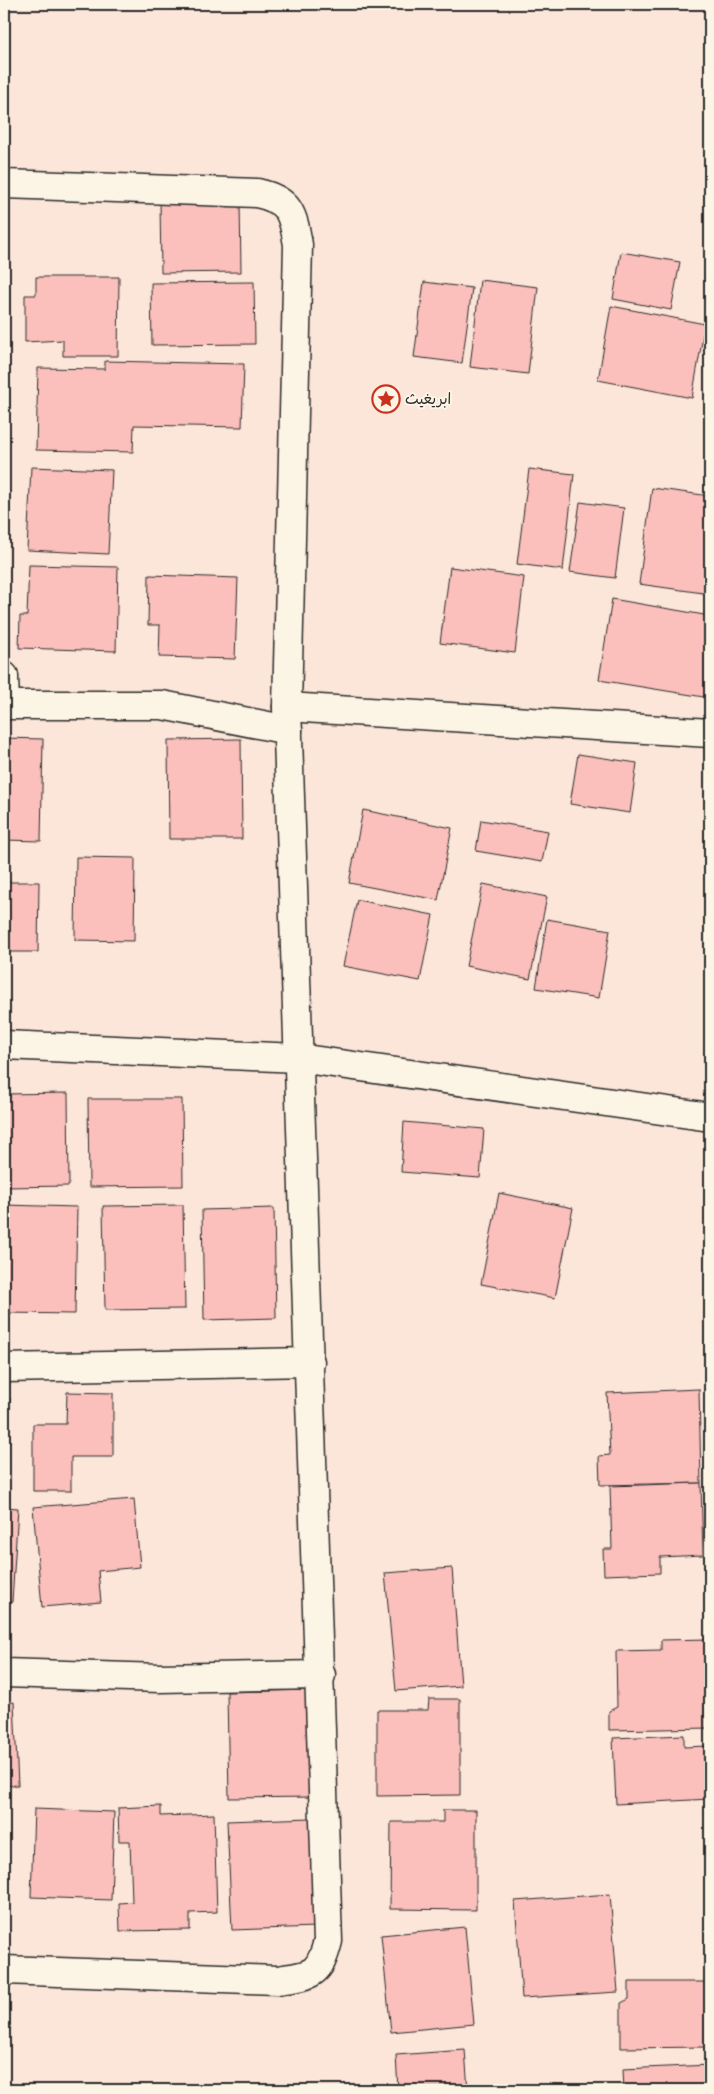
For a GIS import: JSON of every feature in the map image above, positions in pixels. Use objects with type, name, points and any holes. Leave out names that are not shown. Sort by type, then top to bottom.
[{"type":"street","points":[[4,184],[257,193],[275,197],[288,208],[294,220],[298,245],[287,718],[321,1675],[328,1941],[323,1961],[314,1972],[278,1980],[4,1970]]},
{"type":"street","points":[[4,676],[4,704],[162,705],[287,718],[710,733]]},
{"type":"street","points":[[4,1044],[298,1058],[710,1117]]},
{"type":"street","points":[[4,1368],[310,1362]]},
{"type":"street","points":[[4,1673],[160,1678],[321,1675]]},
{"type":"building","points":[[240,200],[241,272],[161,273],[160,201]]},
{"type":"building","points":[[621,252],[680,262],[671,310],[613,299]]},
{"type":"building","points":[[36,277],[119,277],[118,356],[63,356],[63,340],[25,342],[25,295],[36,295]]},
{"type":"building","points":[[480,280],[538,287],[528,374],[470,367]]},
{"type":"building","points":[[254,282],[255,344],[152,345],[151,283]]},
{"type":"building","points":[[424,282],[472,288],[462,363],[414,357]]},
{"type":"building","points":[[611,306],[705,324],[692,398],[598,380]]},
{"type":"building","points":[[105,361],[244,364],[242,427],[134,425],[133,452],[36,450],[38,368],[105,369]]},
{"type":"building","points":[[31,467],[112,470],[108,554],[27,550]]},
{"type":"building","points":[[529,469],[574,474],[563,570],[517,564]]},
{"type":"building","points":[[652,488],[710,496],[710,594],[639,584]]},
{"type":"building","points":[[580,502],[624,508],[615,578],[570,572]]},
{"type":"building","points":[[29,565],[118,567],[116,651],[19,648],[20,616],[27,616]]},
{"type":"building","points":[[450,567],[524,577],[515,653],[440,643]]},
{"type":"building","points":[[149,575],[238,578],[235,659],[159,657],[160,625],[148,625]]},
{"type":"building","points":[[612,599],[710,616],[710,698],[599,680]]},
{"type":"building","points":[[4,738],[43,739],[41,841],[4,840]]},
{"type":"building","points":[[241,739],[242,839],[169,839],[168,740]]},
{"type":"building","points":[[578,754],[637,763],[630,813],[570,804]]},
{"type":"building","points":[[363,810],[452,828],[438,900],[349,883]]},
{"type":"building","points":[[481,820],[548,831],[542,862],[476,851]]},
{"type":"building","points":[[76,857],[135,858],[134,941],[75,940]]},
{"type":"building","points":[[4,882],[39,882],[38,952],[4,952]]},
{"type":"building","points":[[483,884],[547,897],[530,979],[466,966]]},
{"type":"building","points":[[357,900],[433,915],[420,981],[343,966]]},
{"type":"building","points":[[547,919],[610,930],[599,998],[536,988]]},
{"type":"building","points":[[68,1093],[69,1186],[4,1187],[4,1094]]},
{"type":"building","points":[[88,1099],[182,1099],[183,1186],[89,1187]]},
{"type":"building","points":[[404,1122],[484,1129],[480,1178],[401,1172]]},
{"type":"building","points":[[499,1193],[573,1208],[555,1298],[481,1284]]},
{"type":"building","points":[[4,1205],[77,1207],[75,1314],[4,1313]]},
{"type":"building","points":[[183,1205],[185,1309],[105,1310],[103,1206]]},
{"type":"building","points":[[274,1208],[276,1318],[204,1320],[202,1210]]},
{"type":"building","points":[[699,1389],[701,1483],[600,1485],[599,1456],[610,1455],[607,1393]]},
{"type":"building","points":[[67,1392],[113,1393],[113,1457],[71,1457],[71,1491],[33,1491],[33,1424],[66,1424]]},
{"type":"building","points":[[4,1397],[10,1398],[7,1488],[4,1488]]},
{"type":"building","points":[[701,1483],[703,1555],[660,1557],[660,1573],[604,1575],[603,1549],[612,1549],[610,1486]]},
{"type":"building","points":[[134,1499],[140,1567],[98,1571],[101,1602],[42,1607],[33,1507]]},
{"type":"building","points":[[4,1507],[18,1508],[12,1602],[4,1602]]},
{"type":"building","points":[[452,1568],[461,1686],[396,1691],[385,1573]]},
{"type":"building","points":[[710,1639],[710,1728],[609,1730],[609,1711],[617,1707],[616,1651],[661,1650],[661,1640]]},
{"type":"building","points":[[311,1690],[313,1797],[229,1798],[227,1692]]},
{"type":"building","points":[[429,1699],[460,1699],[460,1795],[377,1796],[377,1710],[428,1710]]},
{"type":"building","points":[[14,1702],[18,1785],[4,1786],[4,1703]]},
{"type":"building","points":[[684,1735],[684,1747],[707,1746],[710,1799],[616,1804],[613,1738]]},
{"type":"building","points":[[161,1806],[161,1816],[214,1814],[217,1912],[190,1913],[190,1930],[120,1931],[119,1903],[132,1902],[130,1841],[119,1841],[118,1808]]},
{"type":"building","points":[[34,1809],[114,1812],[111,1900],[31,1897]]},
{"type":"building","points":[[443,1810],[476,1810],[476,1910],[390,1909],[391,1822],[443,1822]]},
{"type":"building","points":[[311,1818],[316,1927],[232,1930],[227,1821]]},
{"type":"building","points":[[610,1894],[618,1992],[522,1998],[515,1901]]},
{"type":"building","points":[[465,1927],[474,2024],[391,2032],[381,1935]]},
{"type":"building","points":[[629,1982],[706,1982],[707,2047],[621,2048],[621,2003],[629,1999]]},
{"type":"building","points":[[465,2050],[468,2090],[398,2090],[396,2055]]},
{"type":"building","points":[[710,2065],[710,2090],[624,2090],[623,2069]]},
{"type":"place","name":"ابريغيث","points":[[386,399]]}]
